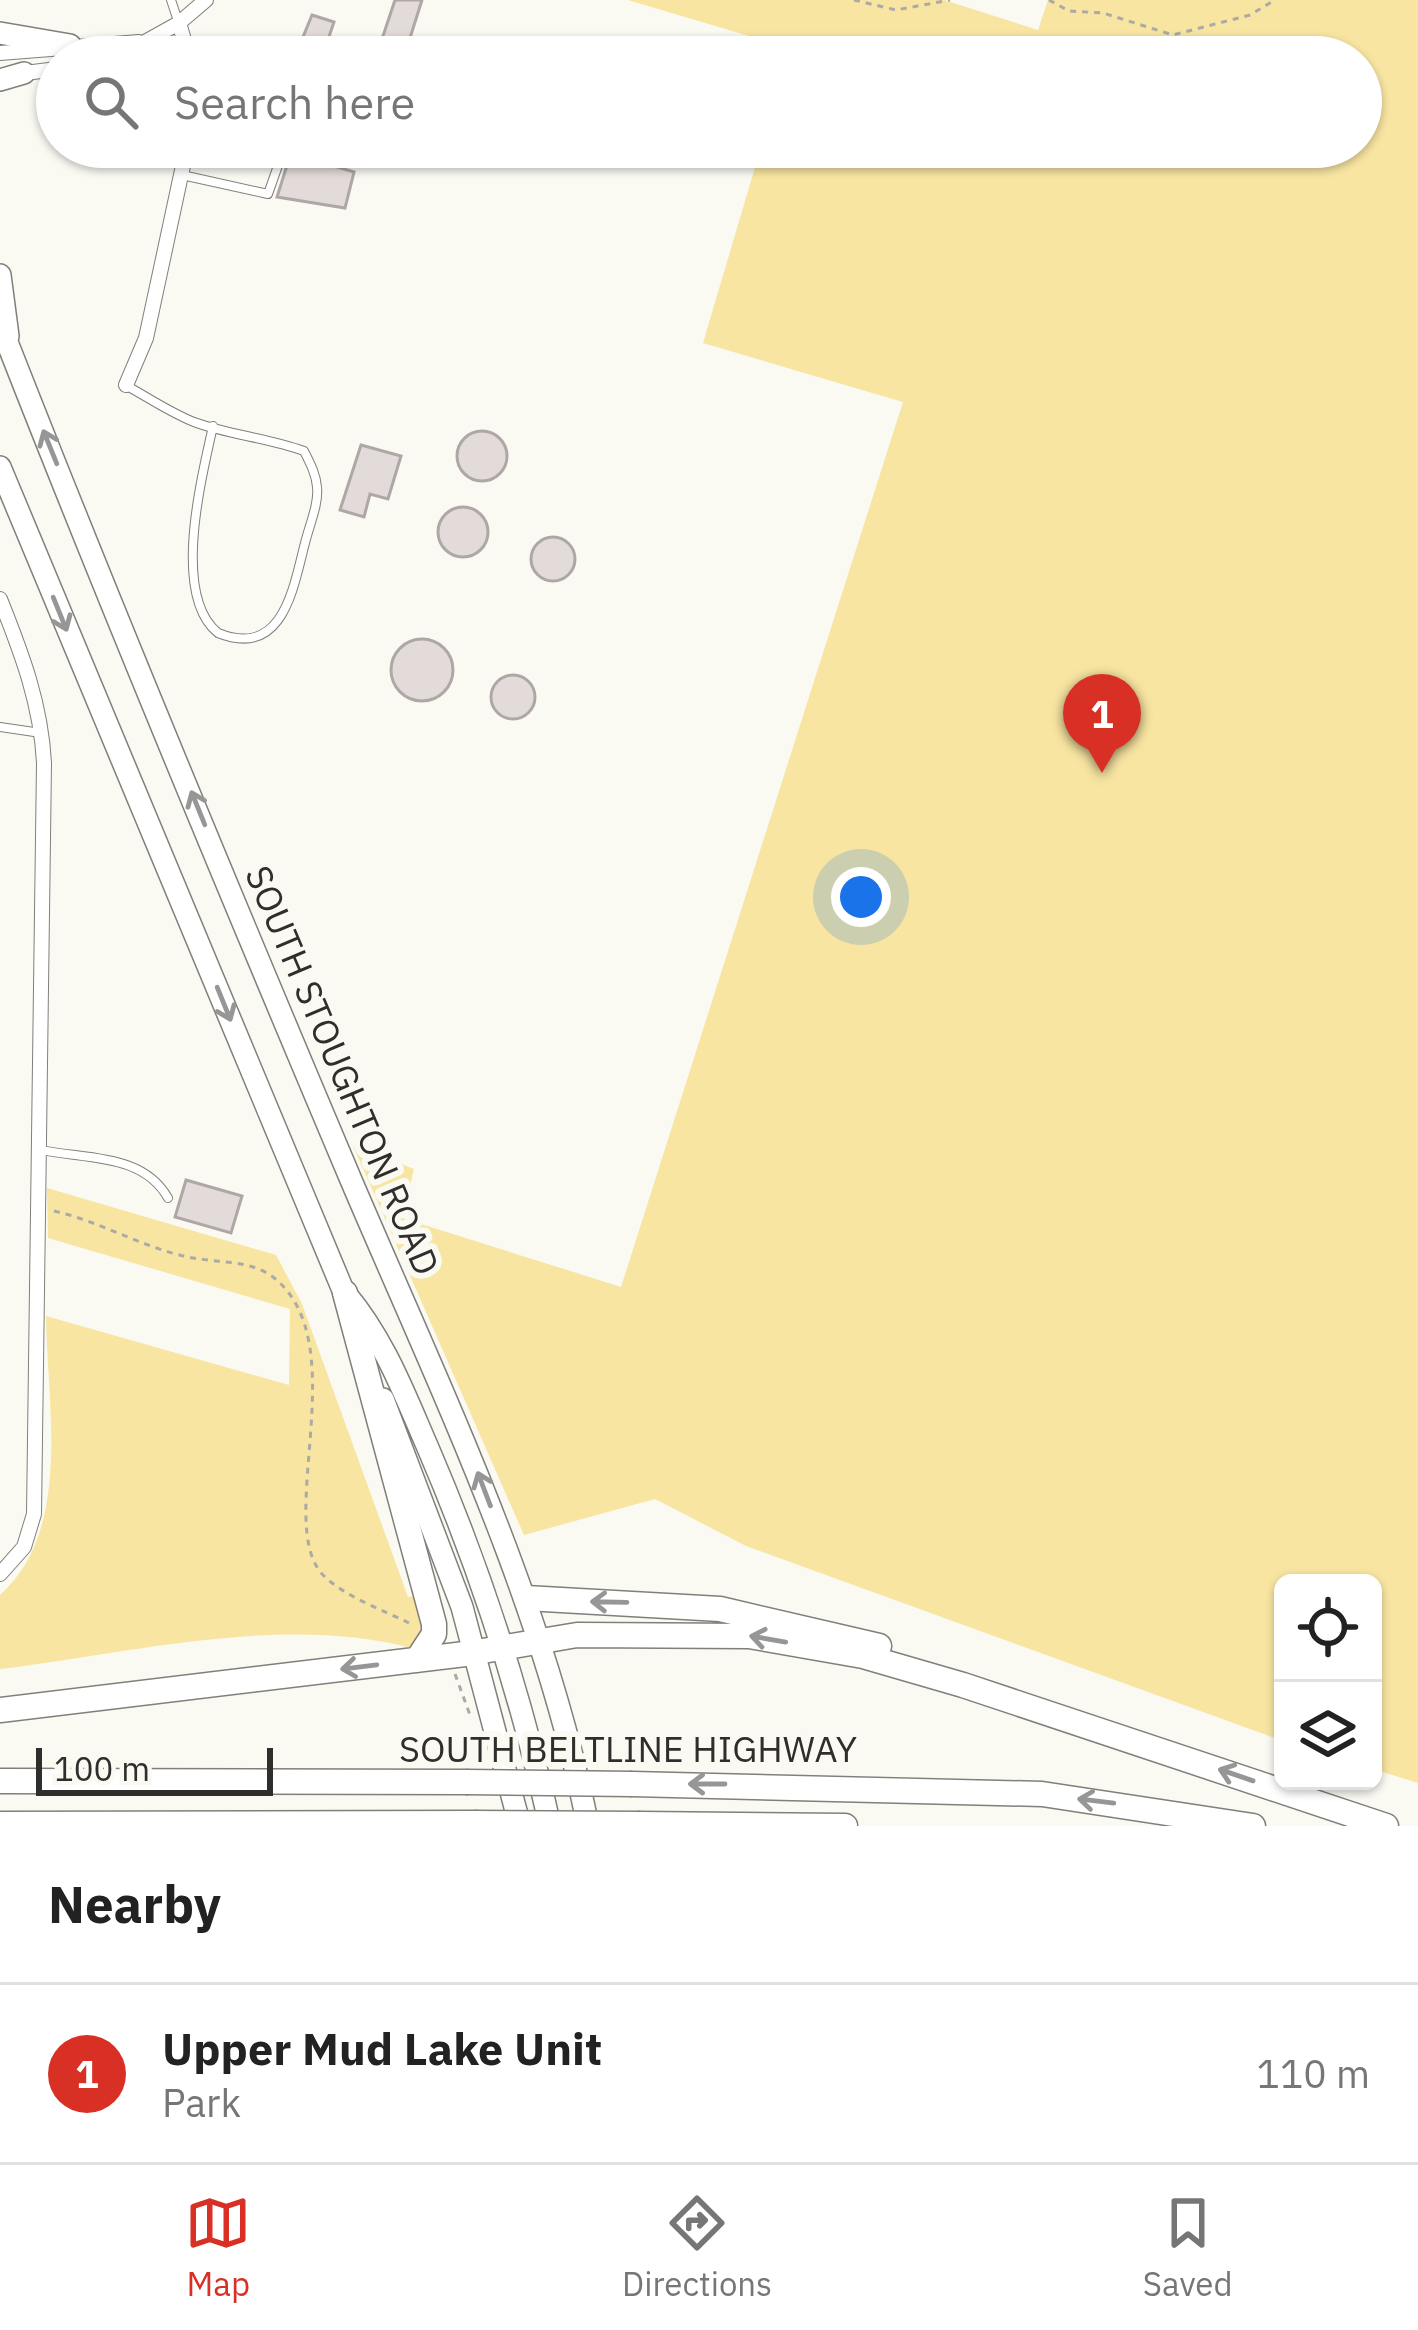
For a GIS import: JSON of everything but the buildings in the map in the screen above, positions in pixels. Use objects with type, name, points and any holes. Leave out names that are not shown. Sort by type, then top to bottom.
[{"type":"highway","points":[[345,1293],[434,1634],[418,1660]]},
{"type":"highway","points":[[526,1598],[649,1603],[767,1616],[876,1645],[963,1685]]},
{"type":"highway","points":[[0,1710],[463,1655],[540,1641],[652,1631],[749,1636],[863,1656],[963,1685],[1387,1826]]},
{"type":"highway","name":"SOUTH BELTLINE HIGHWAY","points":[[0,1781],[925,1787],[1042,1794],[1253,1826]]},
{"type":"highway","name":"SOUTH BELTLINE HIGHWAY","points":[[0,1824],[845,1826]]},
{"type":"main road","points":[[0,33],[36,39]]},
{"type":"main road","points":[[0,78],[24,74]]},
{"type":"main road","points":[[0,274],[5,354]]},
{"type":"main road","points":[[0,324],[5,354]]},
{"type":"main road","name":"SOUTH STOUGHTON ROAD","points":[[5,354],[21,376],[526,1598],[569,1729],[588,1826]]},
{"type":"main road","points":[[0,467],[345,1293],[520,1826]]},
{"type":"main road","points":[[345,1293],[367,1319],[396,1375],[505,1648],[550,1826]]},
{"type":"street","points":[[152,36],[179,23],[206,0]]},
{"type":"street","points":[[179,23],[183,36]]},
{"type":"street","points":[[0,53],[36,49]]},
{"type":"street","points":[[24,74],[36,72]]},
{"type":"street","points":[[126,385],[146,338],[184,168]]},
{"type":"street","points":[[0,599],[26,664],[42,733],[34,1514],[24,1547],[0,1574]]},
{"type":"lane","points":[[171,0],[179,23]]},
{"type":"lane","points":[[182,175],[268,194],[277,168]]},
{"type":"lane","points":[[126,385],[213,426],[264,436],[304,452],[318,491],[288,610],[266,634],[249,640],[218,633],[200,606],[194,533],[213,426]]},
{"type":"lane","points":[[0,727],[42,733]]},
{"type":"lane","points":[[37,1149],[142,1168],[158,1180],[169,1198]]},
{"type":"path","points":[[854,0],[896,10],[950,0]]},
{"type":"path","points":[[1049,0],[1069,11],[1102,13],[1173,35],[1250,15],[1275,0]]},
{"type":"path","points":[[37,1207],[79,1217],[159,1250],[256,1268],[286,1290],[302,1320],[314,1408],[307,1544],[324,1576],[434,1634]]},
{"type":"path","points":[[463,1655],[473,1722]]},
{"type":"shaded area","points":[[628,0],[944,0],[1038,30],[1048,0],[1418,0],[1418,1783],[1382,1772],[1382,1574],[1274,1574],[1274,1738],[746,1546],[655,1499],[524,1535],[353,1146],[414,1169],[402,1218],[621,1287],[903,402],[703,343],[755,168],[1382,168],[1382,36],[749,36]]},
{"type":"shaded area","points":[[47,1188],[276,1255],[302,1304],[408,1597],[414,1596],[424,1626],[411,1648],[362,1638],[259,1635],[0,1669],[0,1595],[23,1568],[47,1502],[51,1427],[46,1316],[289,1385],[290,1309],[48,1238]]},
{"type":"place","name":"Upper Mud Lake Unit","points":[[1102,773]]}]
